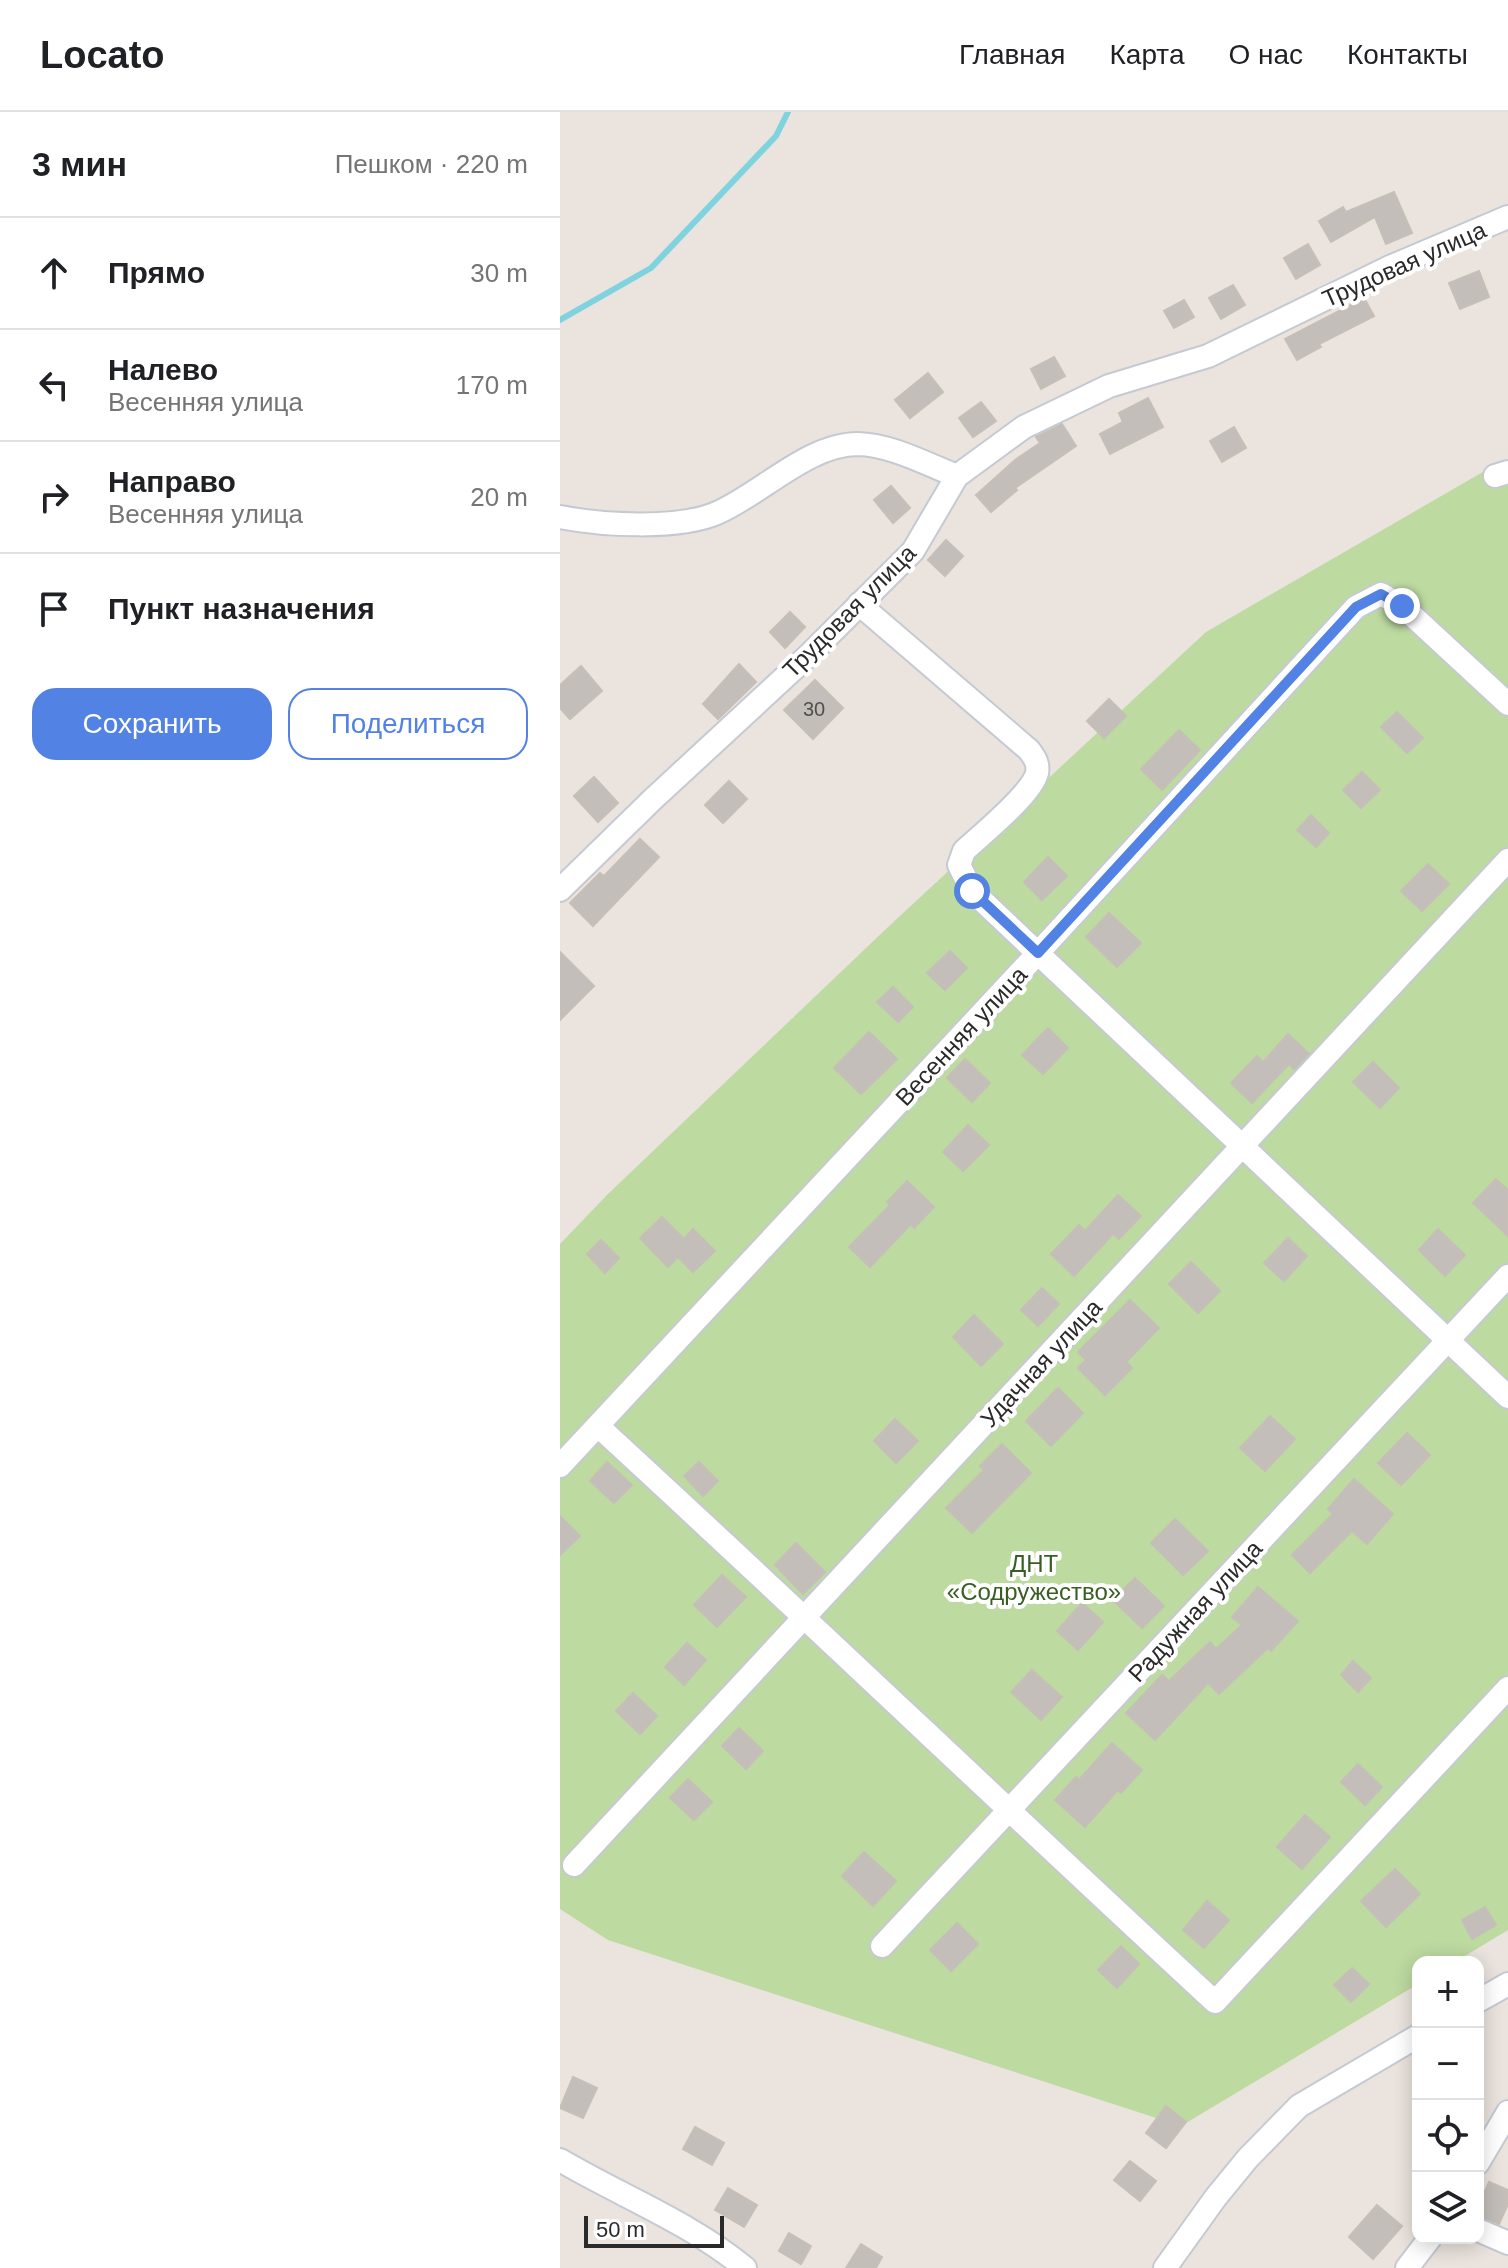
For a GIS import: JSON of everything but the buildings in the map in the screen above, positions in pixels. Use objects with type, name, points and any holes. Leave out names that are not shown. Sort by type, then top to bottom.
[{"type":"street","name":"Трудовая улица","points":[[560,890],[913,551],[957,476],[1024,427],[1109,386],[1208,356],[1390,267],[1508,217]]},
{"type":"street","points":[[560,517],[662,525],[691,522],[718,513],[791,469],[834,448],[858,444],[883,447],[957,476]]},
{"type":"street","name":"Весенняя улица","points":[[560,1466],[1356,607],[1381,594],[1402,606],[1508,704]]},
{"type":"street","points":[[859,604],[1029,750],[1037,761],[1037,773],[1029,789],[964,851],[959,865],[972,891],[1508,1397]]},
{"type":"street","name":"Удачная улица","points":[[574,1865],[1508,860]]},
{"type":"street","name":"Радужная улица","points":[[882,1946],[1508,1276]]},
{"type":"street","points":[[598,1426],[1215,2002],[1508,1688]]},
{"type":"street","points":[[1484,1998],[1508,1984]]},
{"type":"street","points":[[1165,2268],[1248,2158],[1299,2106],[1412,2040]]},
{"type":"street","points":[[1484,2153],[1508,2112]]},
{"type":"street","points":[[560,2160],[697,2234],[745,2268]]},
{"type":"street","points":[[1484,2233],[1508,2243]]},
{"type":"street","points":[[1407,2268],[1425,2244]]},
{"type":"green space","name":"ДНТ «Содружество»","points":[[1488,469],[1508,472],[1508,1930],[1465,1956],[1412,1956],[1412,1988],[1181,2126],[608,1940],[560,1909],[560,1244],[608,1194],[887,928],[1206,632]]},
{"type":"waterway","points":[[560,320],[651,268],[776,136],[788,112]]},
{"type":"route","points":[[972,891],[1038,953],[1356,607],[1381,594],[1402,606]]}]
